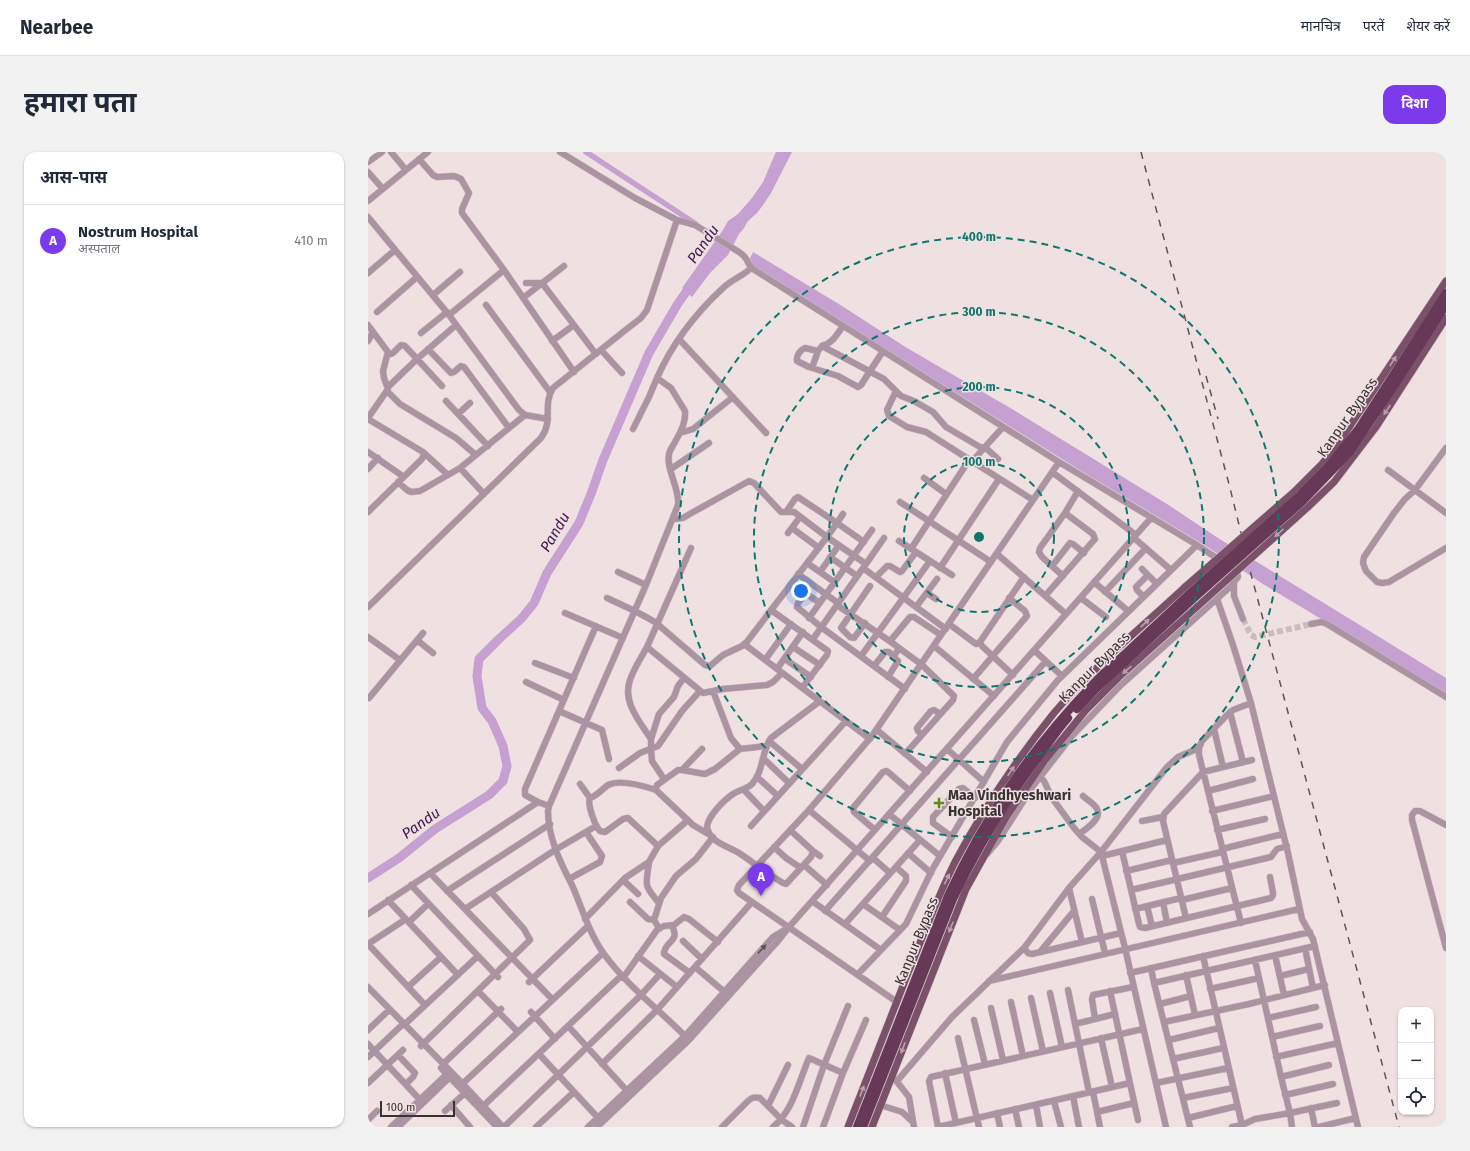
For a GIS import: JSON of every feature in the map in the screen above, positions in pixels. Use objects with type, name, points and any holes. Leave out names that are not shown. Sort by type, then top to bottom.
[{"type":"highway","name":"Kanpur Bypass","points":[[863,1127],[956,893],[968,867],[996,818],[1028,772],[1066,721],[1096,689],[1300,500],[1359,428],[1446,293]]},
{"type":"highway","name":"Kanpur Bypass","points":[[857,1127],[948,896],[964,862],[992,812],[1022,767],[1061,718],[1094,682],[1190,593],[1329,475],[1349,453],[1446,305]]},
{"type":"main road","points":[[872,1127],[880,1105],[895,1078],[966,889],[1006,817],[1045,760],[1086,710],[1300,500],[1322,464],[1338,444],[1446,281]]},
{"type":"main road","points":[[848,1127],[946,881],[989,803],[1017,763],[1055,713],[1087,678],[1185,587],[1300,500],[1334,482],[1376,427],[1446,318]]},
{"type":"street","points":[[368,162],[382,152]]},
{"type":"street","points":[[391,152],[406,170]]},
{"type":"street","points":[[368,201],[428,152]]},
{"type":"street","points":[[560,152],[635,198],[677,220],[695,225],[743,255],[748,260],[751,268],[1059,462],[1197,545],[1237,572],[1238,577],[1234,582],[1120,686],[1072,736],[1027,795],[998,841],[983,858]]},
{"type":"street","points":[[419,159],[433,175],[437,177],[454,176],[463,181],[469,193],[462,209],[462,213],[504,270],[574,372]]},
{"type":"street","points":[[368,172],[383,189]]},
{"type":"street","points":[[368,217],[448,313],[519,410],[525,415],[548,419]]},
{"type":"street","points":[[368,608],[541,438],[547,427],[547,406],[550,392],[553,388],[641,318],[647,310],[677,220]]},
{"type":"street","points":[[368,273],[396,250]]},
{"type":"street","points":[[523,298],[564,266]]},
{"type":"street","points":[[632,429],[657,378],[679,339],[690,323],[724,286],[746,273],[751,268]]},
{"type":"street","points":[[421,333],[504,270]]},
{"type":"street","points":[[433,295],[460,272]]},
{"type":"street","points":[[377,312],[417,276]]},
{"type":"street","points":[[526,283],[542,283]]},
{"type":"street","points":[[542,283],[574,325],[599,352],[622,373]]},
{"type":"street","points":[[486,304],[550,392]]},
{"type":"street","points":[[368,325],[387,349],[388,355],[383,371],[384,378],[388,389],[400,404],[451,435],[476,455]]},
{"type":"street","points":[[448,475],[422,452],[368,418],[388,389],[417,359],[456,325]]},
{"type":"street","points":[[552,340],[574,325]]},
{"type":"street","points":[[843,326],[828,345],[820,348],[805,348],[801,350],[797,357],[798,363],[838,376],[858,387],[883,351]]},
{"type":"street","points":[[368,341],[373,332]]},
{"type":"street","points":[[679,339],[766,433]]},
{"type":"street","points":[[388,355],[403,345],[442,386]]},
{"type":"street","points":[[812,368],[820,348]]},
{"type":"street","points":[[820,348],[870,371],[889,382],[901,396],[914,401],[933,412],[946,427],[980,447],[984,448],[1003,426]]},
{"type":"street","points":[[428,349],[451,372],[454,372],[460,366],[464,367],[509,428]]},
{"type":"street","points":[[657,378],[671,388],[684,411],[684,418],[680,433],[670,450],[669,459],[679,501],[674,519],[635,611],[549,806],[548,816],[555,850],[569,879],[588,926],[603,953],[622,977],[687,1038]]},
{"type":"street","points":[[896,391],[887,410],[889,416],[908,427],[926,432],[1033,500]]},
{"type":"street","points":[[680,433],[693,429],[733,397]]},
{"type":"street","points":[[446,401],[488,446]]},
{"type":"street","points":[[458,414],[470,403]]},
{"type":"street","points":[[398,482],[407,490],[416,492],[420,490],[460,468],[525,415]]},
{"type":"street","points":[[671,470],[709,443]]},
{"type":"street","points":[[876,577],[887,566],[902,572],[929,521],[946,494],[970,461],[983,448],[987,449],[998,458]]},
{"type":"street","points":[[1446,448],[1415,490],[1405,499],[1394,513],[1368,551],[1363,563],[1366,570],[1377,582],[1389,582],[1446,548]]},
{"type":"street","points":[[368,452],[404,476]]},
{"type":"street","points":[[368,512],[422,459],[424,454],[422,452]]},
{"type":"street","points":[[368,469],[378,458]]},
{"type":"street","points":[[897,1002],[739,893],[737,890],[739,885],[809,810],[870,739],[1059,462]]},
{"type":"street","points":[[460,468],[484,494]]},
{"type":"street","points":[[1388,470],[1446,513]]},
{"type":"street","points":[[1052,472],[1135,536],[1171,570]]},
{"type":"street","points":[[924,478],[946,494]]},
{"type":"street","points":[[940,568],[999,479]]},
{"type":"street","points":[[674,519],[683,518],[749,480],[778,510],[781,512],[794,512],[854,556],[876,577],[916,607],[976,644],[980,642],[1024,577]]},
{"type":"street","points":[[1063,576],[1042,557],[1039,552],[1040,548],[1065,513],[1078,491]]},
{"type":"street","points":[[786,512],[798,497],[864,542]]},
{"type":"street","points":[[900,502],[991,562]]},
{"type":"street","points":[[1045,596],[1084,553],[1093,542],[1095,536],[1065,513]]},
{"type":"street","points":[[607,598],[658,624],[707,666],[710,666],[724,654],[744,644],[819,548],[843,514]]},
{"type":"street","points":[[800,517],[790,530],[819,548]]},
{"type":"street","points":[[588,1127],[600,1120],[687,1038],[773,937],[788,927],[827,885],[1151,518]]},
{"type":"street","points":[[809,618],[872,530]]},
{"type":"street","points":[[813,639],[884,538]]},
{"type":"street","points":[[899,541],[952,575]]},
{"type":"street","points":[[1052,566],[1070,543],[1074,544],[1084,553]]},
{"type":"street","points":[[820,572],[839,545]]},
{"type":"street","points":[[858,974],[906,924],[940,856],[1007,742],[1062,676],[1197,545]]},
{"type":"street","points":[[651,739],[634,713],[628,697],[630,679],[658,624],[691,548]]},
{"type":"street","points":[[1105,592],[1146,548]]},
{"type":"street","points":[[996,554],[1066,614]]},
{"type":"street","points":[[830,557],[857,576]]},
{"type":"street","points":[[861,656],[930,561]]},
{"type":"street","points":[[807,563],[834,582]]},
{"type":"street","points":[[1142,569],[1157,584]]},
{"type":"street","points":[[618,572],[646,585]]},
{"type":"street","points":[[798,574],[921,664],[954,696],[953,700],[905,754]]},
{"type":"street","points":[[1143,596],[1136,587],[1148,575]]},
{"type":"street","points":[[916,607],[937,579]]},
{"type":"street","points":[[1094,582],[1128,611]]},
{"type":"street","points":[[1234,582],[1234,596],[1243,619]]},
{"type":"street","points":[[865,623],[855,637],[850,637],[841,628],[870,586]]},
{"type":"street","points":[[927,593],[936,599]]},
{"type":"street","points":[[820,603],[808,594],[803,595],[797,607],[809,618],[904,689]]},
{"type":"street","points":[[973,678],[1027,616],[1025,612],[1010,598]]},
{"type":"street","points":[[1081,598],[1106,618]]},
{"type":"street","points":[[1216,599],[1233,645],[1251,703],[1287,846],[1299,909],[1315,946],[1358,1127]]},
{"type":"street","points":[[771,610],[828,651],[820,665],[802,688]]},
{"type":"street","points":[[565,613],[623,638]]},
{"type":"street","points":[[891,642],[891,640],[912,616],[941,635]]},
{"type":"street","points":[[1311,624],[1322,622],[1327,624],[1446,697]]},
{"type":"street","points":[[765,660],[791,624]]},
{"type":"street","points":[[549,806],[528,797],[525,792],[596,626]]},
{"type":"street","points":[[647,647],[703,693],[767,685],[773,682],[780,671],[785,658],[803,632]]},
{"type":"street","points":[[369,698],[423,633]]},
{"type":"street","points":[[368,637],[400,660]]},
{"type":"street","points":[[417,640],[433,653]]},
{"type":"street","points":[[980,642],[982,646],[1013,675]]},
{"type":"street","points":[[744,644],[870,739]]},
{"type":"street","points":[[934,646],[994,696]]},
{"type":"street","points":[[793,647],[820,665]]},
{"type":"street","points":[[894,656],[899,648]]},
{"type":"street","points":[[1034,650],[1062,676]]},
{"type":"street","points":[[874,666],[885,652],[894,656],[898,661],[888,677]]},
{"type":"street","points":[[785,658],[811,677]]},
{"type":"street","points":[[535,662],[574,678]]},
{"type":"street","points":[[826,910],[1046,662]]},
{"type":"street","points":[[664,779],[654,765],[651,739],[660,714],[674,697],[678,686],[684,678]]},
{"type":"street","points":[[526,682],[564,700]]},
{"type":"street","points":[[619,768],[637,754],[658,746],[679,715],[700,691]]},
{"type":"street","points":[[713,691],[731,738],[740,749]]},
{"type":"street","points":[[711,836],[707,827],[710,816],[732,795],[744,790],[757,777],[771,738],[820,701]]},
{"type":"street","points":[[1241,923],[1212,811],[1199,755],[1199,748],[1202,741],[1230,712],[1251,703]]},
{"type":"street","points":[[560,711],[602,730],[609,759]]},
{"type":"street","points":[[1230,712],[1243,762]]},
{"type":"street","points":[[751,826],[846,721]]},
{"type":"street","points":[[1214,729],[1223,767]]},
{"type":"street","points":[[876,730],[927,772]]},
{"type":"street","points":[[656,790],[656,785],[678,770],[700,774],[710,772],[740,749],[768,743],[802,769]]},
{"type":"street","points":[[914,1125],[909,1097],[895,1078],[952,1017],[1024,948],[1069,888],[1101,854],[1167,767],[1178,757],[1199,748]]},
{"type":"street","points":[[682,770],[702,749]]},
{"type":"street","points":[[948,749],[984,782]]},
{"type":"street","points":[[763,758],[789,783]]},
{"type":"street","points":[[1186,918],[1162,822],[1163,818],[1166,812],[1203,772],[1252,760]]},
{"type":"street","points":[[875,830],[854,812],[853,808],[883,772],[888,772],[910,791]]},
{"type":"street","points":[[757,777],[778,796]]},
{"type":"street","points":[[1040,777],[1044,781],[1052,798],[1080,834],[1101,854],[1127,956],[1166,1127]]},
{"type":"street","points":[[1208,791],[1253,779]]},
{"type":"street","points":[[590,798],[615,783],[635,784],[656,790],[688,820],[722,845],[739,853],[783,884],[786,884],[811,857],[813,850]]},
{"type":"street","points":[[580,784],[590,798],[589,804],[596,826],[600,831],[605,832],[623,819],[628,818],[658,846]]},
{"type":"street","points":[[822,784],[827,789]]},
{"type":"street","points":[[952,837],[933,823],[933,817],[959,789],[965,789],[975,798]]},
{"type":"street","points":[[744,790],[764,811]]},
{"type":"street","points":[[1080,834],[1094,821],[1098,813],[1097,808],[1083,796]]},
{"type":"street","points":[[1212,811],[1274,796]]},
{"type":"street","points":[[368,914],[538,802]]},
{"type":"street","points":[[809,810],[857,850],[890,873]]},
{"type":"street","points":[[1446,825],[1420,811],[1415,811],[1412,815],[1412,820],[1446,948]]},
{"type":"street","points":[[889,814],[940,856]]},
{"type":"street","points":[[1142,821],[1163,818]]},
{"type":"street","points":[[1217,830],[1264,819]]},
{"type":"street","points":[[659,903],[648,890],[646,885],[650,862],[658,846],[688,820]]},
{"type":"street","points":[[447,891],[550,824]]},
{"type":"street","points":[[465,909],[555,850],[596,826]]},
{"type":"street","points":[[790,830],[820,856]]},
{"type":"street","points":[[569,879],[600,862],[602,856],[586,832]]},
{"type":"street","points":[[1126,871],[1173,862],[1284,834]]},
{"type":"street","points":[[659,928],[654,920],[659,903],[676,876],[696,859],[711,836]]},
{"type":"street","points":[[845,924],[920,840]]},
{"type":"street","points":[[1101,854],[1122,851],[1167,840]]},
{"type":"street","points":[[1131,890],[1271,857],[1277,849],[1287,846]]},
{"type":"street","points":[[774,847],[786,858],[803,866],[827,885]]},
{"type":"street","points":[[1122,851],[1140,927],[1144,928],[1273,896],[1270,876]]},
{"type":"street","points":[[908,853],[931,873]]},
{"type":"street","points":[[585,919],[623,880],[650,862]]},
{"type":"street","points":[[882,917],[906,880],[906,876],[896,867]]},
{"type":"street","points":[[430,873],[512,957],[531,980],[552,999]]},
{"type":"street","points":[[623,880],[638,894]]},
{"type":"street","points":[[411,885],[496,976]]},
{"type":"street","points":[[1069,888],[1082,942]]},
{"type":"street","points":[[1136,909],[1232,888]]},
{"type":"street","points":[[422,1045],[496,976],[512,957],[530,940],[524,929],[491,892]]},
{"type":"street","points":[[1092,899],[1105,953]]},
{"type":"street","points":[[388,900],[458,975]]},
{"type":"street","points":[[812,901],[881,950]]},
{"type":"street","points":[[630,902],[648,919],[654,920]]},
{"type":"street","points":[[602,1064],[657,1010],[752,902]]},
{"type":"street","points":[[1163,902],[1167,923]]},
{"type":"street","points":[[425,1005],[368,944],[408,921],[428,904]]},
{"type":"street","points":[[863,904],[900,930]]},
{"type":"street","points":[[1147,906],[1152,926]]},
{"type":"street","points":[[988,981],[1125,948],[1299,909]]},
{"type":"street","points":[[1040,952],[1074,911]]},
{"type":"street","points":[[482,1108],[622,977],[659,928],[677,924],[686,917],[718,942]]},
{"type":"street","points":[[531,980],[588,926]]},
{"type":"street","points":[[665,955],[664,950],[675,935],[675,931],[672,926]]},
{"type":"street","points":[[1130,973],[1310,932]]},
{"type":"street","points":[[1024,948],[1030,954],[1121,933]]},
{"type":"street","points":[[683,941],[702,959]]},
{"type":"street","points":[[1154,983],[1315,946]]},
{"type":"street","points":[[1304,948],[1313,988]]},
{"type":"street","points":[[658,949],[690,973]]},
{"type":"street","points":[[460,1085],[517,1031],[532,1014],[552,999],[603,953]]},
{"type":"street","points":[[1275,955],[1284,995]]},
{"type":"street","points":[[368,1057],[478,956]]},
{"type":"street","points":[[638,956],[678,987]]},
{"type":"street","points":[[1203,956],[1242,1126]]},
{"type":"street","points":[[408,987],[442,957]]},
{"type":"street","points":[[1255,960],[1292,1127]]},
{"type":"street","points":[[695,967],[726,993]]},
{"type":"street","points":[[1151,968],[1190,1127]]},
{"type":"street","points":[[1280,976],[1309,970]]},
{"type":"street","points":[[460,1085],[464,1093],[504,1127],[641,995],[660,974]]},
{"type":"street","points":[[1186,975],[1194,1016]]},
{"type":"street","points":[[1210,989],[1259,978]]},
{"type":"street","points":[[1164,1022],[1325,985]]},
{"type":"street","points":[[368,987],[405,1028],[443,1064],[449,1075]]},
{"type":"street","points":[[1095,1019],[1092,999],[1093,995],[1133,987]]},
{"type":"street","points":[[1068,990],[1079,1043],[1100,1127]]},
{"type":"street","points":[[1110,991],[1138,1120]]},
{"type":"street","points":[[478,992],[500,1010],[517,1031]]},
{"type":"street","points":[[1050,993],[1062,1047]]},
{"type":"street","points":[[1160,1004],[1191,996]]},
{"type":"street","points":[[1031,998],[1043,1051]]},
{"type":"street","points":[[1011,1002],[1023,1056]]},
{"type":"street","points":[[803,1127],[824,1065],[848,1006]]},
{"type":"street","points":[[1268,1018],[1316,1007]]},
{"type":"street","points":[[991,1008],[1003,1060]]},
{"type":"street","points":[[368,1030],[389,1010]]},
{"type":"street","points":[[443,1064],[500,1010]]},
{"type":"street","points":[[532,1014],[555,1039]]},
{"type":"street","points":[[1075,1024],[1115,1014]]},
{"type":"street","points":[[823,1127],[842,1073],[866,1020]]},
{"type":"street","points":[[974,1020],[985,1064]]},
{"type":"street","points":[[568,1026],[629,1093]]},
{"type":"street","points":[[1272,1037],[1320,1026]]},
{"type":"street","points":[[1169,1040],[1219,1028]]},
{"type":"street","points":[[1130,1083],[938,1127],[929,1081],[931,1076],[1143,1029]]},
{"type":"street","points":[[958,1038],[979,1127]]},
{"type":"street","points":[[1101,1038],[1112,1087]]},
{"type":"street","points":[[1276,1057],[1338,1043]]},
{"type":"street","points":[[368,1044],[422,1101]]},
{"type":"street","points":[[422,1045],[482,1108],[495,1127]]},
{"type":"street","points":[[1173,1059],[1223,1048]]},
{"type":"street","points":[[368,1083],[388,1066],[403,1050]]},
{"type":"street","points":[[539,1054],[600,1120]]},
{"type":"street","points":[[398,1055],[415,1073],[406,1084]]},
{"type":"street","points":[[773,1127],[782,1120],[792,1102],[809,1058],[842,1073]]},
{"type":"street","points":[[768,1106],[788,1065]]},
{"type":"street","points":[[1281,1077],[1329,1065]]},
{"type":"street","points":[[1156,1084],[1228,1068]]},
{"type":"street","points":[[945,1073],[956,1123]]},
{"type":"street","points":[[391,1127],[422,1101],[449,1075]]},
{"type":"street","points":[[1285,1095],[1333,1084]]},
{"type":"street","points":[[1183,1098],[1233,1088]]},
{"type":"street","points":[[536,1127],[574,1092]]},
{"type":"street","points":[[445,1111],[464,1093]]},
{"type":"street","points":[[1073,1096],[1079,1127]]},
{"type":"street","points":[[722,1127],[751,1098],[760,1098],[782,1120],[792,1127]]},
{"type":"street","points":[[1054,1100],[1061,1127]]},
{"type":"street","points":[[401,1126],[422,1101]]},
{"type":"street","points":[[1097,1112],[1134,1103]]},
{"type":"street","points":[[1232,1127],[1242,1126],[1255,1120],[1337,1103]]},
{"type":"street","points":[[451,1105],[470,1127]]},
{"type":"street","points":[[880,1105],[902,1112],[914,1125]]},
{"type":"street","points":[[1036,1105],[1040,1127]]},
{"type":"street","points":[[1188,1118],[1237,1106]]},
{"type":"street","points":[[1311,1108],[1315,1127]]},
{"type":"street","points":[[1015,1109],[1019,1127]]},
{"type":"street","points":[[368,1120],[377,1111]]},
{"type":"street","points":[[997,1114],[1000,1127]]},
{"type":"street","points":[[1318,1127],[1356,1118]]},
{"type":"street","points":[[597,1127],[600,1120]]},
{"type":"shaded area","points":[[776,152],[792,152],[771,193],[757,213],[748,221],[728,255],[710,273],[692,297],[682,288],[728,221],[738,214],[752,198],[763,182]]},
{"type":"shaded area","points":[[753,252],[842,306],[907,348],[1012,409],[1167,504],[1218,538],[1446,678],[1446,694],[1263,584],[1206,546],[1086,474],[748,263]]},
{"type":"waterway","points":[[586,152],[696,224]]},
{"type":"waterway","name":"Pandu","points":[[368,878],[399,858],[435,829],[489,795],[503,781],[507,766],[503,746],[492,721],[482,708],[477,676],[479,659],[521,619],[534,603],[547,573],[579,523],[603,460],[649,353],[677,305],[693,282]]},
{"type":"tunnel","points":[[1243,619],[1251,635],[1255,637],[1311,624]]},
{"type":"railway","points":[[1141,152],[1230,488],[1252,578],[1399,1127]]},
{"type":"railway","points":[[1206,376],[1218,419]]},
{"type":"place","name":"Maa Vindhyeshwari Hospital","points":[[939,803]]},
{"type":"place","name":"Nostrum Hospital","points":[[761,896]]}]
